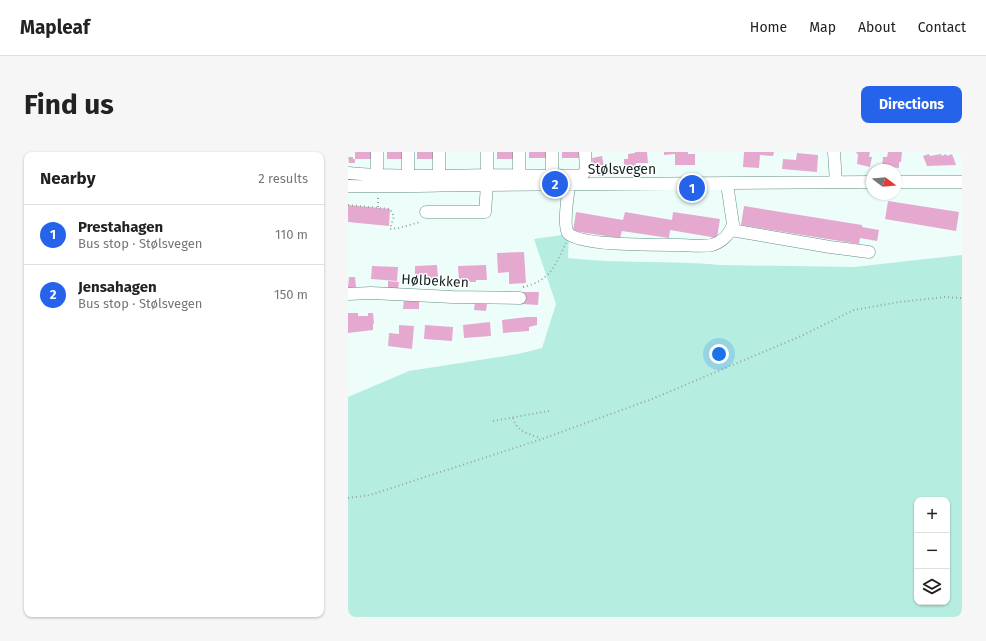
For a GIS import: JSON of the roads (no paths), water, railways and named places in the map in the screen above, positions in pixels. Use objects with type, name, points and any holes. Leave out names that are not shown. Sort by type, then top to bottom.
[{"type":"street","points":[[377,152],[377,176]]},
{"type":"street","points":[[408,152],[408,176]]},
{"type":"street","points":[[439,152],[439,176]]},
{"type":"street","points":[[426,212],[485,212],[487,152]]},
{"type":"street","points":[[519,152],[519,175]]},
{"type":"street","points":[[552,152],[552,176]]},
{"type":"street","points":[[348,173],[377,176],[439,176],[487,180],[519,175],[582,175],[586,171],[585,152]]},
{"type":"street","points":[[834,152],[836,182]]},
{"type":"street","name":"Stølsvegen","points":[[348,186],[386,187],[487,180],[569,185],[866,182]]},
{"type":"street","points":[[902,182],[962,182]]},
{"type":"street","points":[[569,185],[565,227],[569,234],[583,239],[628,245],[711,245],[725,238],[731,230],[733,224],[728,184]]},
{"type":"street","points":[[731,230],[830,247],[869,252]]},
{"type":"street","name":"Hølbekken","points":[[348,294],[371,293],[453,298],[520,293]]},
{"type":"place","name":"Jensahagen","points":[[555,184]]},
{"type":"place","name":"Prestahagen","points":[[692,188]]}]
